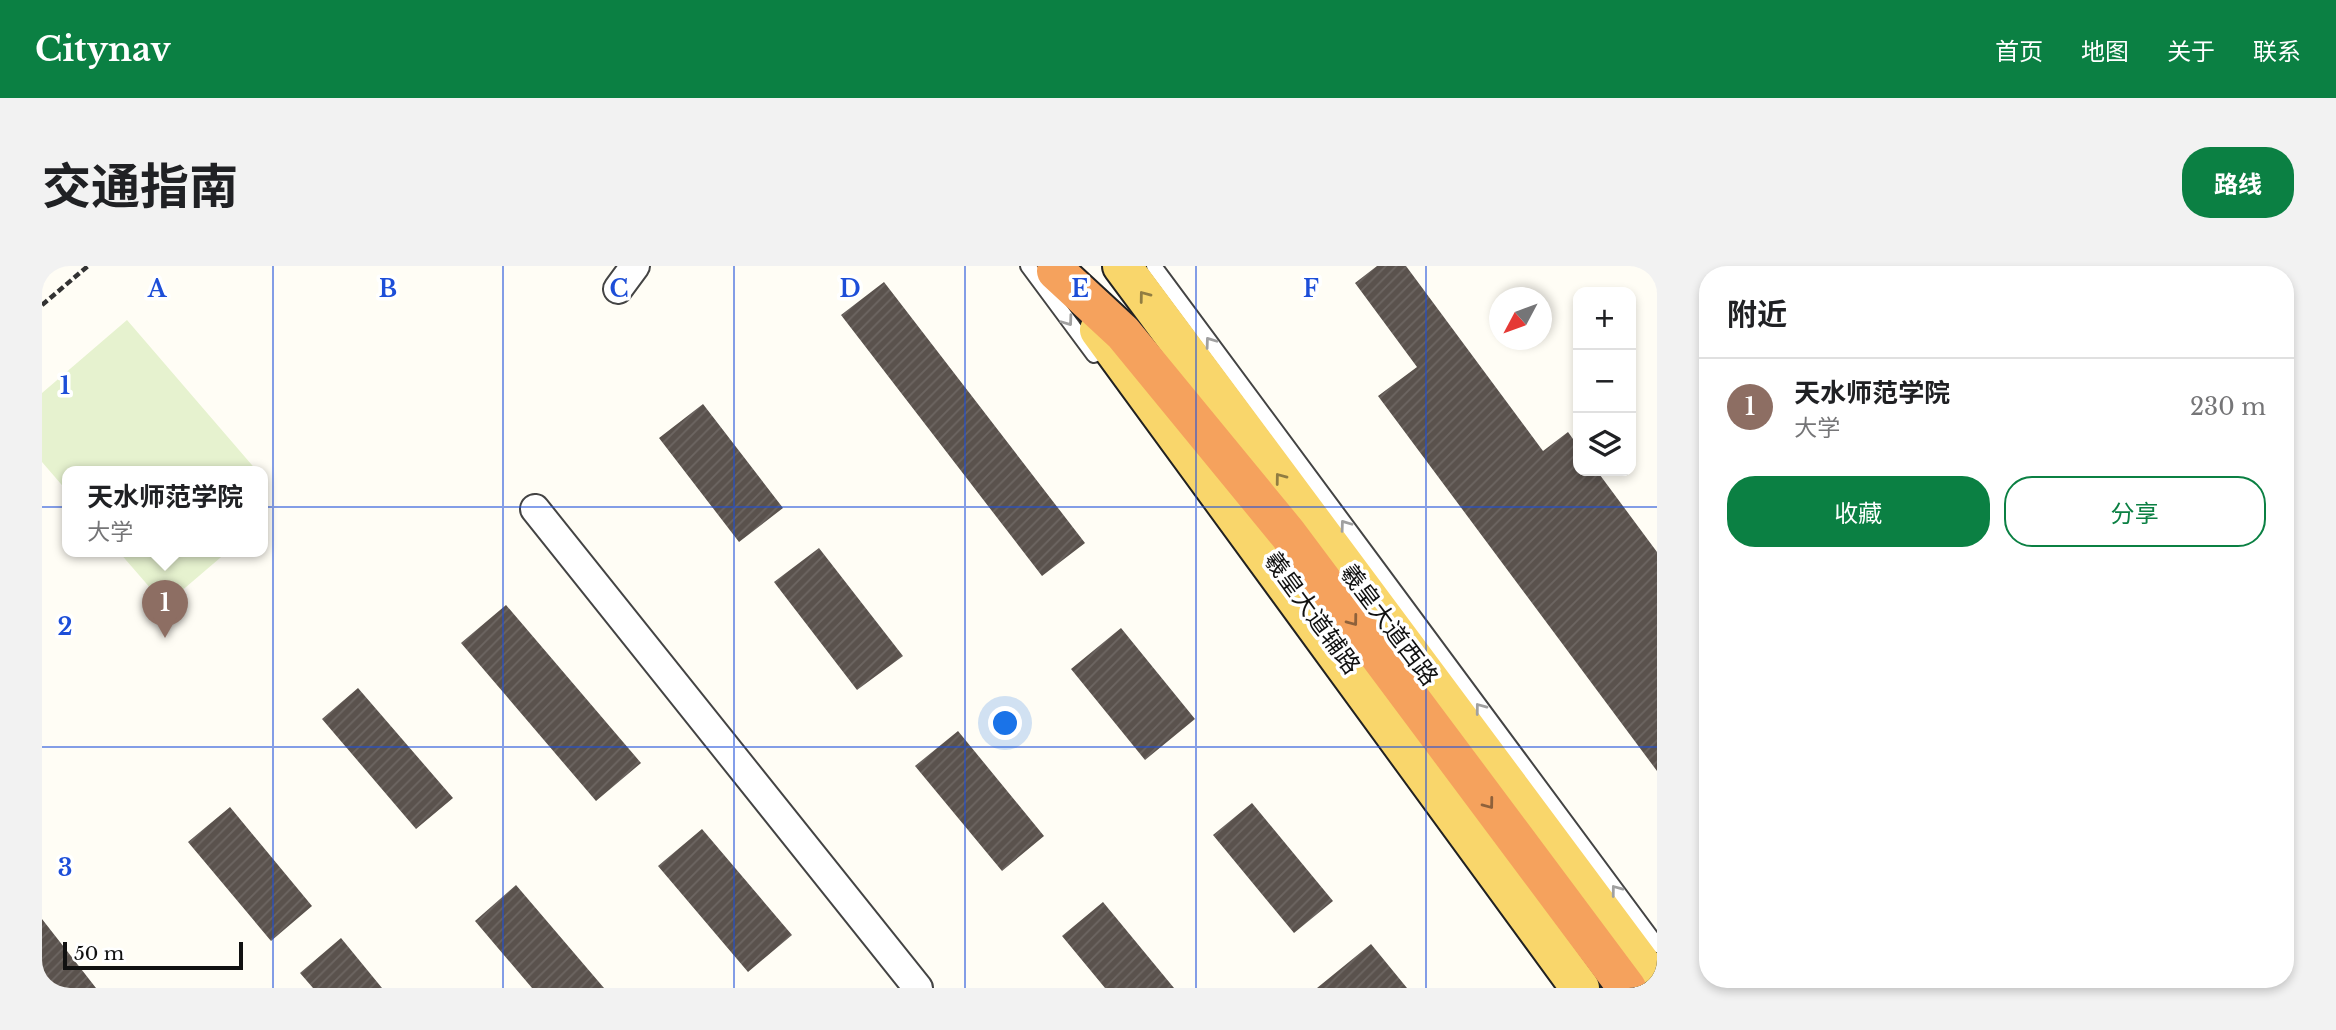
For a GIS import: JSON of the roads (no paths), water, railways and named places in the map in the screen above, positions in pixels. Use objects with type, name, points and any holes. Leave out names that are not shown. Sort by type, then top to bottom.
[{"type":"highway","points":[[1046,268],[1123,333],[1288,534],[1627,988]]},
{"type":"main road","name":"羲皇大道西路","points":[[1122,266],[1657,985]]},
{"type":"main road","points":[[1046,268],[1580,988]]},
{"type":"street","points":[[618,289],[635,266]]},
{"type":"street","points":[[535,509],[918,988]]},
{"type":"lane","points":[[1154,266],[1657,945]]},
{"type":"lane","points":[[1046,268],[1105,370]]},
{"type":"place","name":"天水师范学院","points":[[165,638]]}]
